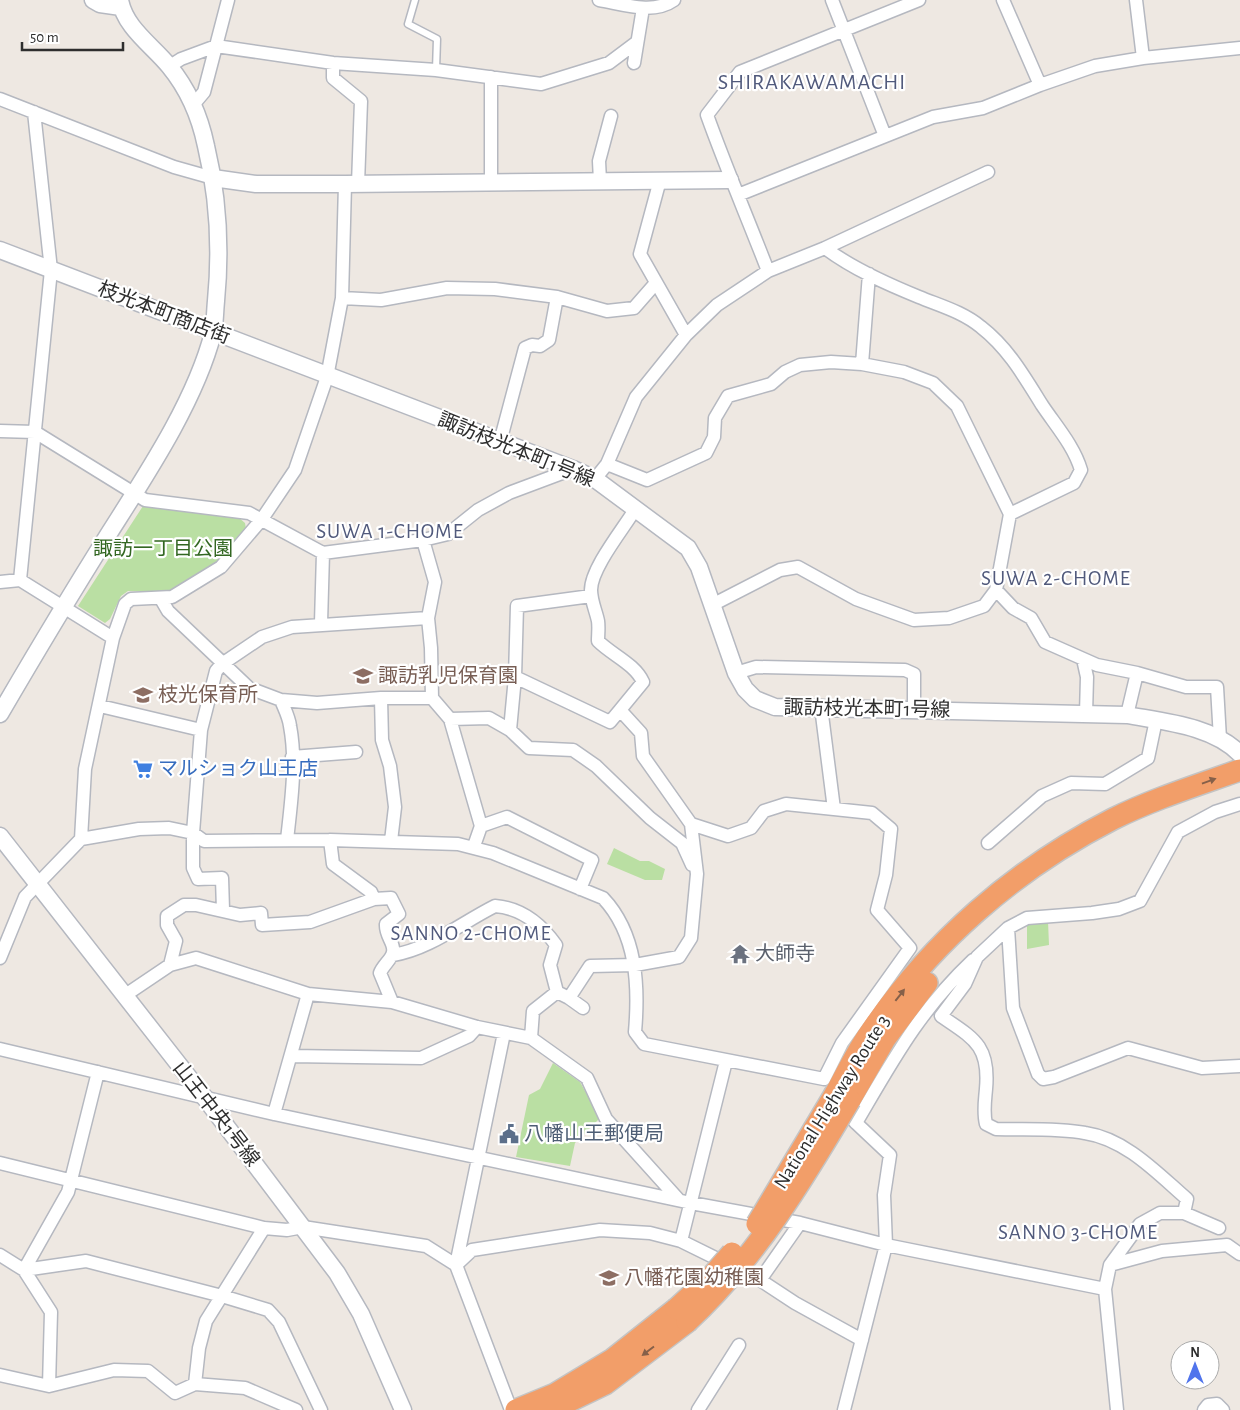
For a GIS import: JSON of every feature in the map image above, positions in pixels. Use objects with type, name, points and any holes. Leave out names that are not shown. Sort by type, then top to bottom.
[{"type":"highway","name":"National Highway Route 3","points":[[1180,800],[1240,770]]},
{"type":"highway","name":"National Highway Route 3","points":[[516,1410],[555,1403],[614,1358],[681,1316],[712,1276],[758,1223],[868,1035],[928,960],[985,903],[1053,853],[1114,819],[1240,785]]},
{"type":"street","points":[[0,714],[63,607],[134,494],[183,408],[198,376],[213,332],[218,283],[218,226],[213,178],[206,143],[194,105],[186,89],[170,66],[130,24],[120,4],[100,4],[93,0]]},
{"type":"street","points":[[194,105],[204,92],[228,0]]},
{"type":"street","points":[[599,0],[667,5],[674,0]]},
{"type":"street","points":[[832,0],[885,136]]},
{"type":"street","points":[[768,271],[738,195],[730,180],[707,115],[740,72],[919,0]]},
{"type":"street","points":[[1003,0],[1040,85]]},
{"type":"street","points":[[1136,0],[1143,58]]},
{"type":"street","points":[[634,63],[644,4]]},
{"type":"street","points":[[170,66],[181,59],[216,46],[333,63],[436,70],[541,84],[557,81],[609,63],[637,42]]},
{"type":"street","points":[[738,195],[933,117],[983,108],[1040,85],[1096,66],[1143,58],[1240,48]]},
{"type":"street","points":[[81,839],[85,769],[100,706],[113,638],[125,604],[131,599],[172,597],[221,567],[262,519],[295,470],[327,377],[342,298],[351,184],[361,101],[333,78],[333,63]]},
{"type":"street","points":[[492,77],[492,182]]},
{"type":"street","points":[[0,98],[174,167],[213,178],[256,184],[730,180]]},
{"type":"street","points":[[20,580],[51,270],[34,112]]},
{"type":"street","points":[[600,180],[599,161],[611,116]]},
{"type":"street","points":[[595,479],[607,464],[636,397],[686,335],[717,305],[768,271],[825,248],[988,172]]},
{"type":"street","points":[[660,180],[640,254],[655,284],[686,335]]},
{"type":"street","points":[[825,248],[846,264],[954,310],[980,326],[1008,352],[1064,439],[1076,453],[1081,470],[1074,483],[1010,514]]},
{"type":"street","name":"枝光本町商店街","points":[[0,250],[327,377]]},
{"type":"street","points":[[862,364],[869,274]]},
{"type":"street","points":[[342,298],[381,300],[447,288],[496,289],[557,297],[607,311],[634,308],[655,284]]},
{"type":"street","points":[[500,442],[525,348],[532,345],[540,346],[548,340],[557,297]]},
{"type":"street","points":[[607,464],[647,480],[706,455],[714,437],[715,418],[728,396],[771,384],[785,372],[800,365],[831,362],[862,364],[904,372],[933,383],[957,406],[1010,514],[996,590],[984,606],[949,618],[914,620],[856,599],[798,567],[780,570],[712,605]]},
{"type":"street","name":"諏訪枝光本町1号線","points":[[327,377],[573,469],[595,479],[636,508],[688,548],[699,567],[736,673],[745,689],[754,699],[775,707],[1127,715],[1156,720],[1220,739],[1230,744],[1240,754]]},
{"type":"street","points":[[0,431],[34,432],[145,500],[249,513],[323,552],[423,540],[448,534],[478,510],[509,493],[573,469]]},
{"type":"street","points":[[515,677],[610,722],[643,682],[639,672],[609,652],[598,640],[599,623],[591,596],[592,579],[613,541],[621,534],[636,508]]},
{"type":"street","points":[[423,540],[435,582],[428,618],[432,698],[450,719],[481,826],[474,846]]},
{"type":"street","points":[[321,623],[323,552]]},
{"type":"street","points":[[0,582],[20,580],[113,638]]},
{"type":"street","points":[[996,590],[1013,608],[1031,618],[1045,642],[1083,659],[1097,665],[1136,673],[1186,687],[1218,687],[1220,739]]},
{"type":"street","points":[[510,730],[515,677],[516,606],[591,596]]},
{"type":"street","points":[[161,599],[168,611],[249,688],[281,700],[317,703],[381,698],[432,698]]},
{"type":"street","points":[[223,910],[222,878],[198,879],[193,868],[192,833],[201,730],[216,672],[222,664],[262,637],[292,627],[321,623],[428,618]]},
{"type":"street","points":[[1083,659],[1087,677],[1086,714]]},
{"type":"street","points":[[736,673],[756,667],[905,670],[914,674],[914,710]]},
{"type":"street","points":[[1127,715],[1136,673]]},
{"type":"street","points":[[381,698],[382,740],[390,766],[395,807],[391,842]]},
{"type":"street","points":[[281,700],[290,725],[292,757],[292,794],[287,840]]},
{"type":"street","points":[[100,706],[201,730]]},
{"type":"street","points":[[821,707],[834,809]]},
{"type":"street","points":[[569,998],[590,966],[635,965],[679,957],[692,938],[697,874],[691,824],[643,756],[641,733],[620,710]]},
{"type":"street","points":[[450,719],[489,718],[510,730],[529,748],[573,750],[596,766],[650,818],[682,843],[697,874]]},
{"type":"street","points":[[988,843],[1042,796],[1071,783],[1105,784],[1148,758],[1156,720]]},
{"type":"street","points":[[292,757],[356,752]]},
{"type":"street","points":[[691,824],[728,836],[750,828],[764,811],[786,804],[872,813],[891,830],[886,875],[878,910],[910,948],[842,1043],[836,1091]]},
{"type":"street","points":[[856,1123],[890,1062],[920,1018],[946,985],[1008,928],[1027,918],[1119,909],[1140,901],[1178,832],[1215,812],[1240,804]]},
{"type":"street","points":[[481,826],[507,817],[592,860],[580,889]]},
{"type":"street","points":[[0,958],[25,897],[81,839],[169,828],[192,833],[204,840],[330,840],[474,846],[603,898],[616,911],[635,965],[638,1000],[635,1032],[644,1044],[726,1061],[836,1091]]},
{"type":"street","name":"山王中央1号線","points":[[0,836],[205,1098],[337,1274],[361,1314],[402,1410]]},
{"type":"street","points":[[330,840],[333,864],[371,892],[374,899]]},
{"type":"street","points":[[170,965],[176,941],[166,925],[167,916],[184,905],[196,905],[240,915],[261,913],[262,924],[279,925],[310,922],[374,899],[391,898],[399,914],[386,924],[386,934],[394,948],[393,955]]},
{"type":"street","points":[[392,1002],[380,973],[383,964],[393,955],[409,952],[427,944],[494,906],[506,907],[525,915],[544,927],[556,945],[550,965],[557,992],[583,1008]]},
{"type":"street","points":[[1008,928],[1013,1008],[1038,1074],[1043,1079],[1054,1077],[1128,1048],[1202,1068],[1240,1066]]},
{"type":"street","points":[[977,957],[965,984],[940,1016],[971,1036],[982,1050],[987,1083],[984,1116],[986,1124],[996,1129],[1085,1133],[1102,1138],[1124,1148],[1187,1199],[1184,1213]]},
{"type":"street","points":[[124,996],[170,965],[196,958],[308,994],[392,1002],[477,1027],[531,1038],[587,1078],[606,1119],[678,1199]]},
{"type":"street","points":[[531,1038],[533,1011],[557,992]]},
{"type":"street","points":[[274,1114],[308,994]]},
{"type":"street","points":[[291,1056],[420,1058],[469,1036],[477,1027]]},
{"type":"street","points":[[504,1033],[456,1265],[511,1410]]},
{"type":"street","points":[[0,1049],[274,1114],[678,1199],[692,1204],[800,1223],[886,1246],[1105,1289]]},
{"type":"street","points":[[681,1241],[692,1204],[726,1061]]},
{"type":"street","points":[[24,1270],[68,1192],[98,1072]]},
{"type":"street","points":[[836,1091],[822,1088],[890,1155],[884,1195],[886,1246],[844,1410]]},
{"type":"street","points":[[0,1162],[264,1228],[287,1230],[303,1227],[426,1246],[456,1265]]},
{"type":"street","points":[[1117,1410],[1105,1289],[1110,1265],[1140,1224],[1160,1212],[1184,1213],[1219,1228]]},
{"type":"street","points":[[760,1280],[800,1223]]},
{"type":"street","points":[[195,1384],[199,1348],[206,1321],[264,1228]]},
{"type":"street","points":[[456,1265],[472,1250],[600,1230],[650,1233],[681,1241],[760,1280],[775,1296],[862,1340]]},
{"type":"street","points":[[1110,1265],[1162,1251],[1228,1246],[1240,1254]]},
{"type":"street","points":[[0,1255],[24,1270],[51,1312],[49,1386]]},
{"type":"street","points":[[24,1270],[86,1261],[222,1296],[268,1310],[279,1322],[321,1410]]},
{"type":"street","points":[[698,1410],[739,1346]]},
{"type":"street","points":[[0,1375],[49,1386],[114,1370],[148,1371],[175,1393],[195,1384],[245,1388],[296,1410]]},
{"type":"street","points":[[1204,1410],[1208,1405],[1217,1404],[1223,1410]]},
{"type":"lane","points":[[415,0],[408,24],[437,39],[436,70]]},
{"type":"green space","name":"諏訪一丁目公園","points":[[143,506],[238,517],[245,523],[246,529],[220,560],[181,586],[168,592],[128,591],[121,596],[110,619],[105,623],[78,606]]},
{"type":"green space","points":[[614,848],[640,861],[649,861],[665,869],[662,880],[645,880],[607,864]]},
{"type":"green space","points":[[1048,921],[1049,945],[1027,949],[1027,923]]},
{"type":"green space","points":[[553,1063],[580,1082],[600,1118],[575,1143],[570,1166],[516,1157],[529,1095],[540,1089]]},
{"type":"place","name":"諏訪乳児保育園","points":[[363,676]]},
{"type":"place","name":"枝光保育所","points":[[143,695]]},
{"type":"place","name":"マルショク山王店","points":[[143,769]]},
{"type":"place","name":"大師寺","points":[[740,954]]},
{"type":"place","name":"八幡山王郵便局","points":[[509,1134]]},
{"type":"place","name":"八幡花園幼稚園","points":[[609,1278]]},
{"type":"district","name":"SHIRAKAWAMACHI","points":[[812,82]]},
{"type":"district","name":"SUWA 1-CHOME","points":[[390,531]]},
{"type":"district","name":"SUWA 2-CHOME","points":[[1056,578]]},
{"type":"district","name":"SANNO 2-CHOME","points":[[471,933]]},
{"type":"district","name":"SANNO 3-CHOME","points":[[1078,1232]]}]
